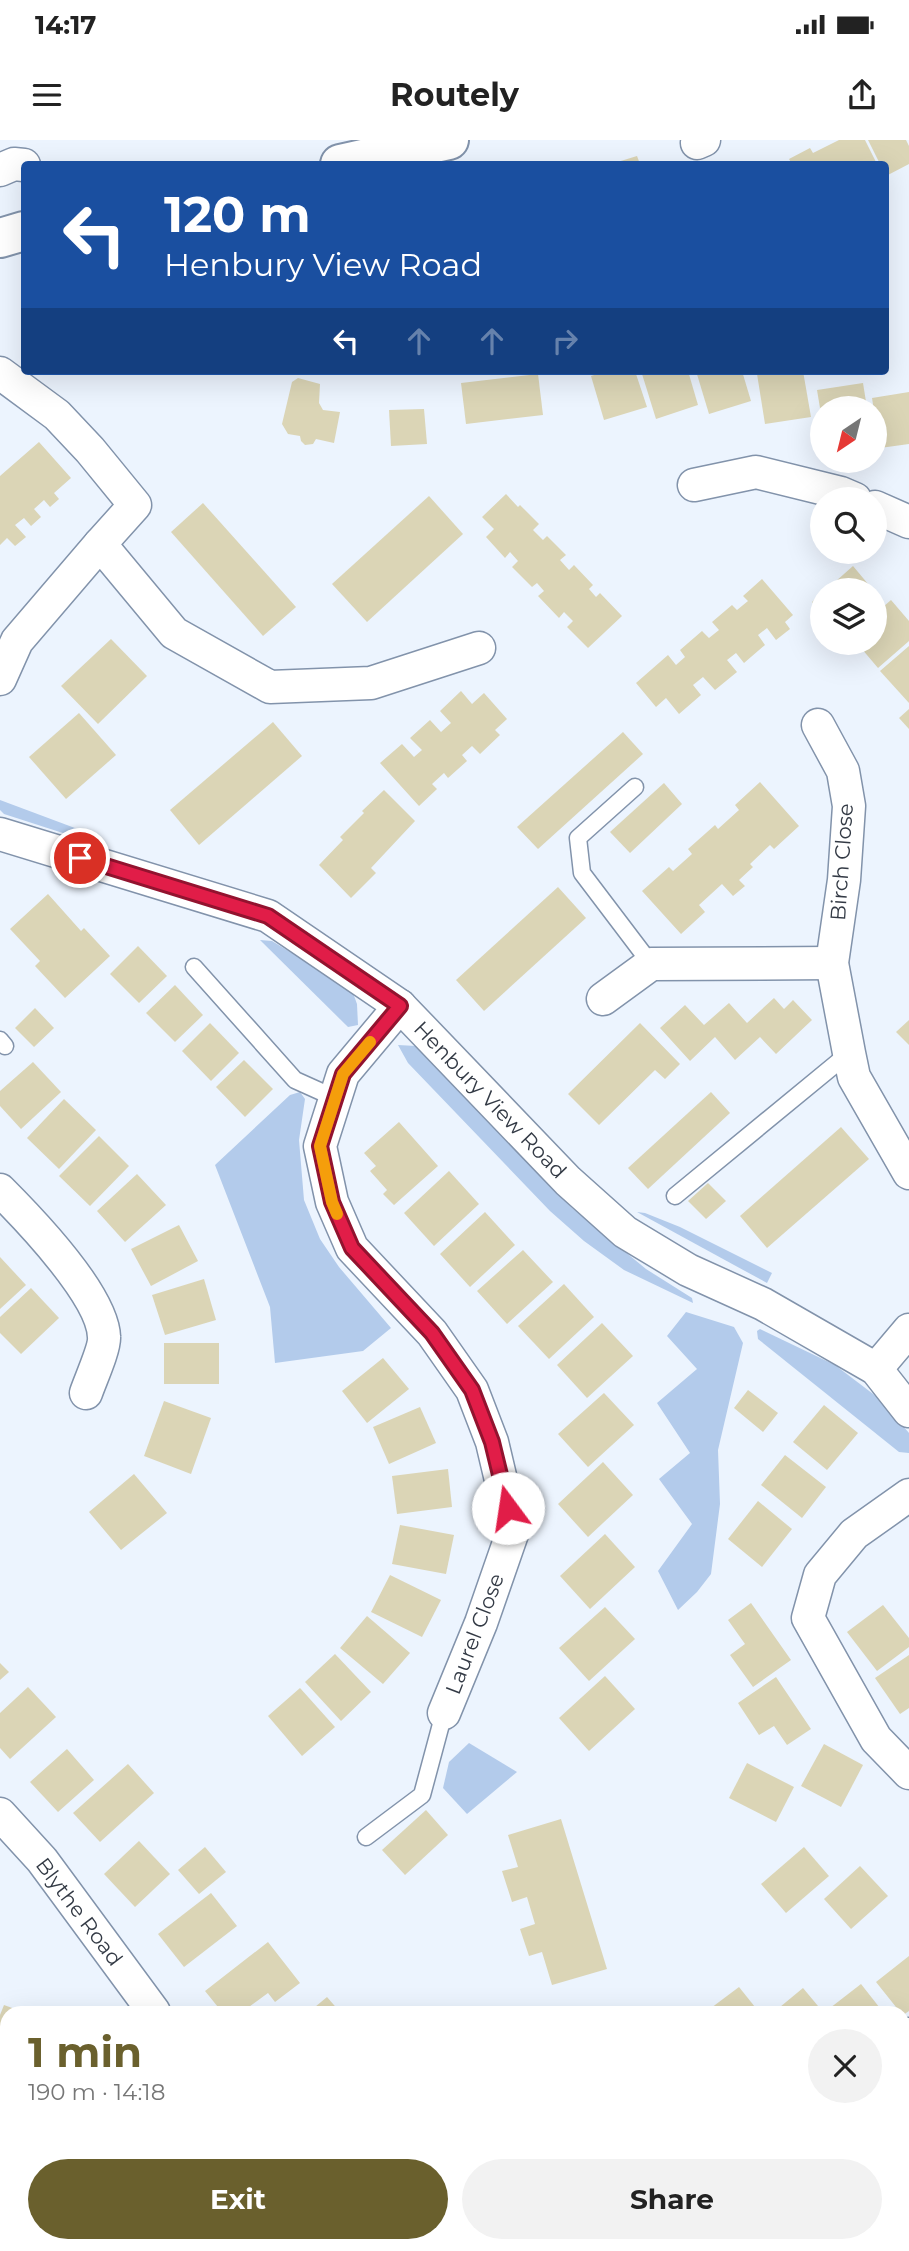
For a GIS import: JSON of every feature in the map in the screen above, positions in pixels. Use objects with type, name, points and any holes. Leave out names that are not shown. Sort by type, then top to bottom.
[{"type":"street","points":[[354,161],[449,140]]},
{"type":"street","points":[[0,170],[21,164]]},
{"type":"street","points":[[0,238],[21,232]]},
{"type":"street","points":[[0,373],[57,415],[135,505],[17,640],[0,679]]},
{"type":"street","points":[[694,485],[756,472],[817,487]]},
{"type":"street","points":[[887,512],[909,522]]},
{"type":"street","points":[[100,544],[174,633],[270,687],[371,683],[479,648]]},
{"type":"street","name":"Birch Close","points":[[818,725],[843,771],[849,806],[844,880],[832,963],[849,1053],[854,1077],[909,1173]]},
{"type":"street","name":"Henbury View Road","points":[[0,834],[268,916],[400,1006],[568,1181],[625,1232],[688,1270],[763,1304],[876,1369],[909,1411]]},
{"type":"street","points":[[603,999],[650,964],[832,963]]},
{"type":"street","name":"Laurel Close","points":[[400,1006],[343,1074],[320,1146],[332,1202],[352,1248],[432,1333],[472,1390],[492,1442],[513,1531],[481,1623],[444,1713]]},
{"type":"street","points":[[0,1190],[22,1212],[75,1276],[97,1312],[104,1338],[86,1393]]},
{"type":"street","points":[[876,1369],[909,1330]]},
{"type":"street","points":[[909,1495],[853,1534],[820,1575],[808,1618],[876,1739],[909,1773]]},
{"type":"street","name":"Blythe Road","points":[[0,1814],[42,1860],[150,2006]]},
{"type":"lane","points":[[635,788],[578,838],[582,873],[650,964]]},
{"type":"lane","points":[[194,967],[295,1080],[335,1098]]},
{"type":"lane","points":[[675,1196],[849,1053]]},
{"type":"lane","points":[[366,1837],[422,1794],[444,1713]]},
{"type":"shaded area","points":[[0,800],[99,837],[105,843],[66,834],[4,814],[0,810]]},
{"type":"shaded area","points":[[260,940],[272,941],[353,993],[357,1004],[358,1025],[348,1027]]},
{"type":"shaded area","points":[[398,1045],[416,1046],[572,1208],[646,1269],[692,1298],[693,1303],[624,1270],[584,1241],[550,1211],[408,1063]]},
{"type":"shaded area","points":[[300,1092],[305,1099],[299,1140],[304,1200],[320,1239],[339,1267],[391,1328],[363,1351],[275,1363],[270,1307],[215,1165],[290,1095]]},
{"type":"shaded area","points":[[637,1212],[680,1227],[772,1273],[767,1283]]},
{"type":"shaded area","points":[[686,1312],[734,1327],[743,1343],[718,1450],[720,1504],[711,1574],[678,1610],[658,1571],[692,1524],[659,1479],[690,1453],[657,1403],[697,1369],[667,1336]]},
{"type":"shaded area","points":[[760,1329],[835,1365],[881,1400],[909,1433],[909,1453],[899,1452],[758,1339],[757,1331]]},
{"type":"shaded area","points":[[469,1743],[517,1772],[467,1814],[443,1788],[449,1762]]},
{"type":"building","points":[[839,140],[865,140],[876,161],[789,159],[810,148],[813,153]]},
{"type":"building","points":[[868,140],[906,140],[909,146],[909,164],[889,174],[889,161],[878,161]]},
{"type":"building","points":[[637,156],[639,161],[621,161]]},
{"type":"building","points":[[538,375],[543,415],[466,424],[461,383]]},
{"type":"building","points":[[636,375],[647,407],[604,420],[591,376]]},
{"type":"building","points":[[642,375],[689,375],[698,405],[656,419]]},
{"type":"building","points":[[697,375],[743,375],[751,401],[709,414]]},
{"type":"building","points":[[757,375],[804,375],[810,417],[765,424]]},
{"type":"building","points":[[298,378],[320,384],[319,403],[323,410],[340,412],[334,443],[316,439],[313,444],[305,445],[300,436],[288,434],[282,424],[292,382]]},
{"type":"building","points":[[863,383],[865,396],[818,396],[817,390]]},
{"type":"building","points":[[909,392],[909,444],[887,447],[887,396],[884,396]]},
{"type":"building","points":[[424,409],[427,444],[391,446],[389,410]]},
{"type":"building","points":[[39,442],[71,478],[54,493],[59,499],[50,507],[44,500],[34,509],[41,517],[31,526],[24,518],[15,525],[26,537],[15,546],[7,538],[0,545],[0,476]]},
{"type":"building","points":[[506,494],[539,524],[533,530],[543,540],[547,536],[566,555],[560,560],[569,570],[574,565],[593,585],[589,589],[596,597],[600,593],[622,616],[588,648],[567,627],[573,621],[564,612],[559,618],[538,596],[544,591],[537,583],[532,587],[512,567],[518,561],[510,552],[505,558],[486,537],[494,529],[482,517]]},
{"type":"building","points":[[429,496],[463,534],[367,622],[332,584]]},
{"type":"building","points":[[203,503],[296,607],[263,636],[171,532]]},
{"type":"building","points":[[853,566],[863,578],[840,578]]},
{"type":"building","points":[[762,579],[793,615],[785,622],[790,629],[776,640],[767,628],[758,635],[765,645],[744,663],[736,653],[727,660],[737,672],[715,690],[703,677],[693,685],[701,695],[679,714],[666,698],[656,707],[636,683],[668,655],[676,665],[685,657],[680,650],[702,631],[709,638],[719,630],[712,622],[732,605],[737,610],[748,601],[743,596]]},
{"type":"building","points":[[891,600],[909,621],[909,641],[878,668],[867,655],[887,655],[887,604]]},
{"type":"building","points":[[111,639],[147,676],[98,724],[61,686]]},
{"type":"building","points":[[909,646],[909,703],[880,671]]},
{"type":"building","points":[[461,691],[472,704],[484,693],[507,719],[495,730],[500,735],[480,754],[472,746],[462,755],[467,761],[448,778],[444,773],[432,784],[437,789],[419,806],[380,763],[402,744],[414,757],[422,750],[410,738],[430,720],[441,732],[451,723],[440,711]]},
{"type":"building","points":[[909,709],[909,729],[899,718]]},
{"type":"building","points":[[79,713],[116,755],[66,799],[29,757]]},
{"type":"building","points":[[273,722],[302,756],[199,845],[170,810]]},
{"type":"building","points":[[623,732],[643,754],[538,849],[517,827]]},
{"type":"building","points":[[760,782],[799,826],[774,849],[770,845],[750,864],[753,867],[739,880],[745,886],[733,896],[722,884],[699,905],[705,912],[681,934],[642,891],[669,867],[673,871],[692,854],[688,849],[715,825],[718,829],[739,810],[735,805]]},
{"type":"building","points":[[664,783],[682,804],[630,853],[610,832]]},
{"type":"building","points":[[384,790],[415,821],[371,868],[376,873],[351,898],[319,865],[343,840],[340,837],[364,813],[362,811]]},
{"type":"building","points":[[558,887],[586,918],[484,1011],[456,980]]},
{"type":"building","points":[[48,894],[81,931],[84,928],[110,956],[65,998],[35,966],[40,961],[10,929]]},
{"type":"building","points":[[138,946],[167,976],[139,1003],[110,974]]},
{"type":"building","points":[[175,985],[203,1015],[175,1042],[146,1013]]},
{"type":"building","points":[[774,998],[784,1009],[793,1000],[812,1020],[776,1054],[760,1037],[735,1060],[715,1037],[690,1061],[660,1028],[685,1005],[704,1025],[729,1003],[747,1023]]},
{"type":"building","points":[[35,1008],[54,1028],[34,1047],[15,1028]]},
{"type":"building","points":[[909,1020],[909,1045],[896,1032]]},
{"type":"building","points":[[210,1023],[239,1053],[211,1081],[182,1051]]},
{"type":"building","points":[[640,1023],[680,1064],[665,1079],[655,1070],[599,1125],[568,1094]]},
{"type":"building","points":[[244,1060],[273,1089],[245,1117],[216,1087]]},
{"type":"building","points":[[33,1062],[61,1092],[21,1129],[0,1106],[0,1091]]},
{"type":"building","points":[[711,1092],[730,1113],[648,1189],[628,1168]]},
{"type":"building","points":[[64,1099],[96,1130],[59,1169],[27,1138]]},
{"type":"building","points":[[399,1122],[438,1166],[394,1205],[383,1194],[387,1190],[370,1171],[376,1166],[364,1153]]},
{"type":"building","points":[[841,1127],[869,1159],[767,1248],[740,1216]]},
{"type":"building","points":[[99,1136],[129,1166],[90,1206],[59,1176]]},
{"type":"building","points":[[449,1171],[479,1204],[434,1246],[404,1213]]},
{"type":"building","points":[[137,1174],[166,1205],[125,1242],[97,1211]]},
{"type":"building","points":[[708,1183],[726,1201],[706,1219],[688,1201]]},
{"type":"building","points":[[485,1212],[515,1245],[470,1287],[440,1254]]},
{"type":"building","points":[[179,1225],[198,1261],[151,1286],[131,1249]]},
{"type":"building","points":[[523,1250],[553,1282],[507,1324],[477,1291]]},
{"type":"building","points":[[0,1257],[26,1285],[0,1309]]},
{"type":"building","points":[[204,1279],[216,1320],[165,1335],[152,1295]]},
{"type":"building","points":[[564,1284],[594,1317],[549,1359],[518,1326]]},
{"type":"building","points":[[31,1288],[59,1318],[21,1354],[0,1333],[0,1317]]},
{"type":"building","points":[[602,1323],[633,1356],[587,1398],[557,1365]]},
{"type":"building","points":[[164,1343],[219,1343],[219,1384],[164,1384]]},
{"type":"building","points":[[383,1358],[409,1389],[367,1423],[342,1391]]},
{"type":"building","points":[[748,1390],[778,1413],[763,1432],[734,1408]]},
{"type":"building","points":[[604,1393],[634,1425],[588,1467],[558,1434]]},
{"type":"building","points":[[164,1401],[211,1418],[191,1474],[144,1456]]},
{"type":"building","points":[[824,1405],[858,1433],[827,1470],[793,1442]]},
{"type":"building","points":[[420,1407],[436,1443],[389,1464],[373,1427]]},
{"type":"building","points":[[785,1455],[826,1487],[802,1518],[761,1485]]},
{"type":"building","points":[[603,1462],[633,1495],[588,1537],[558,1504]]},
{"type":"building","points":[[448,1469],[452,1507],[397,1514],[392,1476]]},
{"type":"building","points":[[134,1474],[167,1513],[121,1550],[89,1512]]},
{"type":"building","points":[[758,1501],[792,1529],[762,1567],[728,1539]]},
{"type":"building","points":[[400,1525],[454,1535],[446,1574],[392,1564]]},
{"type":"building","points":[[605,1534],[635,1567],[590,1609],[560,1576]]},
{"type":"building","points":[[390,1575],[441,1600],[422,1637],[371,1612]]},
{"type":"building","points":[[751,1603],[791,1660],[753,1687],[730,1655],[745,1644],[728,1620]]},
{"type":"building","points":[[883,1605],[909,1638],[909,1647],[877,1671],[847,1632]]},
{"type":"building","points":[[605,1607],[635,1639],[589,1681],[559,1648]]},
{"type":"building","points":[[367,1616],[410,1653],[383,1684],[340,1648]]},
{"type":"building","points":[[335,1654],[371,1692],[341,1721],[305,1682]]},
{"type":"building","points":[[909,1655],[909,1708],[900,1714],[875,1678]]},
{"type":"building","points":[[0,1663],[9,1672],[0,1680]]},
{"type":"building","points":[[605,1676],[635,1709],[589,1751],[559,1718]]},
{"type":"building","points":[[776,1677],[811,1729],[787,1745],[774,1726],[759,1735],[738,1703]]},
{"type":"building","points":[[28,1687],[56,1717],[10,1759],[0,1748],[0,1713]]},
{"type":"building","points":[[300,1688],[335,1727],[302,1756],[268,1716]]},
{"type":"building","points":[[824,1744],[863,1765],[841,1807],[801,1786]]},
{"type":"building","points":[[67,1749],[94,1780],[58,1812],[30,1782]]},
{"type":"building","points":[[747,1763],[794,1787],[776,1822],[729,1798]]},
{"type":"building","points":[[128,1764],[154,1793],[100,1842],[73,1813]]},
{"type":"building","points":[[426,1810],[448,1835],[405,1875],[382,1850]]},
{"type":"building","points":[[561,1819],[607,1969],[552,1985],[542,1952],[529,1956],[520,1929],[535,1924],[527,1897],[512,1902],[502,1871],[518,1867],[508,1835]]},
{"type":"building","points":[[139,1841],[170,1874],[135,1907],[104,1874]]},
{"type":"building","points":[[205,1847],[226,1872],[199,1894],[178,1870]]},
{"type":"building","points":[[804,1847],[829,1876],[786,1913],[761,1884]]},
{"type":"building","points":[[860,1866],[888,1896],[851,1929],[824,1899]]},
{"type":"building","points":[[211,1893],[237,1926],[184,1967],[158,1934]]},
{"type":"building","points":[[268,1942],[300,1983],[275,2002],[268,1993],[250,2006],[217,2006],[205,1991]]},
{"type":"building","points":[[909,1956],[909,2006],[895,2006],[876,1982]]},
{"type":"building","points":[[861,1984],[878,2006],[833,2006]]},
{"type":"building","points":[[739,1987],[754,2006],[714,2006]]},
{"type":"building","points":[[803,1988],[818,2006],[781,2006]]},
{"type":"building","points":[[327,1997],[335,2006],[316,2006]]},
{"type":"slow traffic","points":[[337,1214],[320,1146],[343,1074],[370,1042]]},
{"type":"route","points":[[80,858],[268,916],[400,1006],[343,1074],[320,1146],[332,1202],[352,1248],[432,1333],[472,1390],[492,1442],[508,1508]]}]
